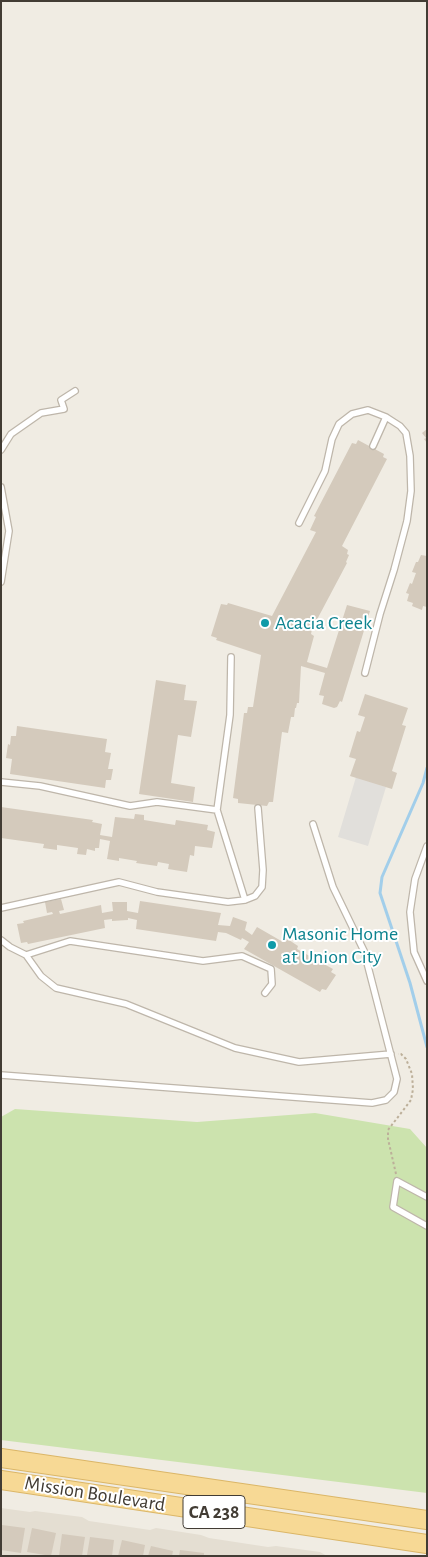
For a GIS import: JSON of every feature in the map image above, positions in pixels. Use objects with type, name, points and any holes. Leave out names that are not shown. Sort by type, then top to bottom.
[{"type":"main road","name":"Mission Boulevard","points":[[1,1458],[427,1520]]},
{"type":"main road","name":"Mission Boulevard","points":[[1,1480],[427,1544]]},
{"type":"lane","points":[[1,450],[11,434],[40,414],[64,409],[61,400],[75,391]]},
{"type":"lane","points":[[299,523],[325,471],[332,439],[340,424],[352,414],[368,410],[386,417],[400,426],[406,433],[410,456],[412,491],[407,521],[365,673]]},
{"type":"lane","points":[[373,446],[386,417]]},
{"type":"lane","points":[[1,487],[8,531],[1,582]]},
{"type":"lane","points":[[231,657],[230,715],[217,810],[245,900]]},
{"type":"lane","points":[[1,782],[40,786],[130,806],[156,802],[217,810]]},
{"type":"lane","points":[[1,908],[119,882],[157,892],[228,902],[245,900],[255,896],[262,887],[263,870],[258,808]]},
{"type":"lane","points":[[1,1075],[372,1102],[386,1100],[394,1092],[397,1080],[364,951],[332,887],[313,824]]},
{"type":"lane","points":[[427,846],[415,879],[410,912],[414,952],[427,981]]},
{"type":"lane","points":[[1,940],[26,955],[41,976],[56,988],[126,1004],[235,1048],[299,1062],[391,1054]]},
{"type":"lane","points":[[26,955],[70,941],[203,961],[242,956],[271,969],[272,984],[264,993]]},
{"type":"lane","points":[[427,1197],[397,1181],[393,1207],[427,1226]]},
{"type":"path","points":[[391,1054],[401,1054],[406,1058],[412,1074],[413,1088],[411,1100],[388,1130],[388,1139],[397,1181]]},
{"type":"shaded area","points":[[356,777],[386,787],[368,846],[338,837]]},
{"type":"shaded area","points":[[1,1508],[82,1517],[89,1521],[150,1530],[156,1528],[268,1547],[276,1546],[320,1552],[327,1556],[1,1556]]},
{"type":"green space","points":[[15,1109],[197,1122],[315,1113],[410,1129],[427,1148],[427,1493],[1,1440],[1,1117]]},
{"type":"building","points":[[427,429],[427,443],[422,433]]},
{"type":"building","name":"Acacia Creek","points":[[358,440],[384,454],[383,457],[387,459],[342,546],[348,550],[347,563],[312,629],[311,634],[314,636],[307,662],[327,668],[347,605],[370,611],[342,702],[340,701],[337,707],[334,708],[322,704],[324,696],[319,695],[325,673],[301,666],[299,703],[297,703],[295,708],[294,717],[291,717],[288,733],[282,732],[273,802],[269,802],[267,806],[238,803],[238,799],[233,798],[244,713],[247,713],[248,707],[253,707],[261,655],[216,640],[217,638],[211,636],[221,604],[227,605],[228,603],[272,616],[316,532],[310,530],[316,517],[314,516],[352,443],[356,444]]},
{"type":"building","points":[[421,555],[427,556],[427,607],[423,606],[422,610],[412,606],[413,603],[407,601],[409,594],[406,593],[410,583],[412,584],[416,573],[412,572]]},
{"type":"building","points":[[156,680],[186,685],[184,700],[197,701],[191,737],[178,735],[171,783],[195,787],[193,802],[139,794]]},
{"type":"building","points":[[365,694],[408,708],[402,725],[406,726],[392,771],[397,773],[392,789],[350,776],[356,759],[349,757],[357,731],[360,732],[365,717],[358,715]]},
{"type":"building","points":[[17,726],[107,739],[105,752],[111,753],[108,769],[113,769],[111,780],[106,780],[105,788],[10,774],[12,759],[6,758],[8,744],[10,745],[11,736],[16,736]]},
{"type":"building","points":[[1,807],[93,820],[92,822],[102,824],[100,835],[112,837],[115,817],[134,819],[135,814],[144,815],[144,820],[175,825],[176,820],[208,825],[207,830],[215,832],[212,848],[195,846],[194,856],[190,855],[187,872],[168,869],[169,864],[158,862],[157,866],[119,858],[119,861],[107,859],[110,841],[100,839],[99,848],[95,848],[95,851],[87,849],[86,855],[77,854],[78,848],[57,845],[57,850],[43,848],[44,844],[1,838]]},
{"type":"building","name":"Masonic Home at Union City","points":[[61,899],[64,910],[59,911],[60,914],[101,905],[102,913],[113,911],[112,902],[127,902],[127,911],[138,913],[140,901],[221,913],[218,925],[230,926],[233,917],[247,922],[245,930],[252,935],[257,927],[283,942],[286,938],[298,946],[297,949],[333,969],[331,972],[336,975],[326,990],[322,989],[320,992],[244,949],[249,942],[242,938],[241,940],[226,933],[218,932],[216,941],[136,929],[137,920],[128,918],[128,920],[104,920],[105,928],[28,944],[27,942],[21,943],[17,924],[53,914],[52,912],[47,913],[45,902]]},
{"type":"building","points":[[2,1525],[25,1528],[21,1553],[1,1550]]},
{"type":"building","points":[[32,1528],[56,1533],[51,1556],[27,1552]]},
{"type":"building","points":[[62,1534],[85,1537],[82,1556],[59,1556]]},
{"type":"building","points":[[90,1537],[114,1540],[112,1556],[87,1555]]},
{"type":"building","points":[[122,1540],[145,1545],[143,1556],[118,1556]]},
{"type":"building","points":[[151,1546],[173,1551],[172,1556],[148,1556]]},
{"type":"building","points":[[180,1550],[204,1553],[204,1556],[179,1556]]},
{"type":"waterway","points":[[427,768],[423,783],[382,877],[380,893],[410,983],[427,1047]]},
{"type":"place","name":"Acacia Creek","points":[[265,623]]},
{"type":"place","name":"Masonic Home at Union City","points":[[272,945]]}]
